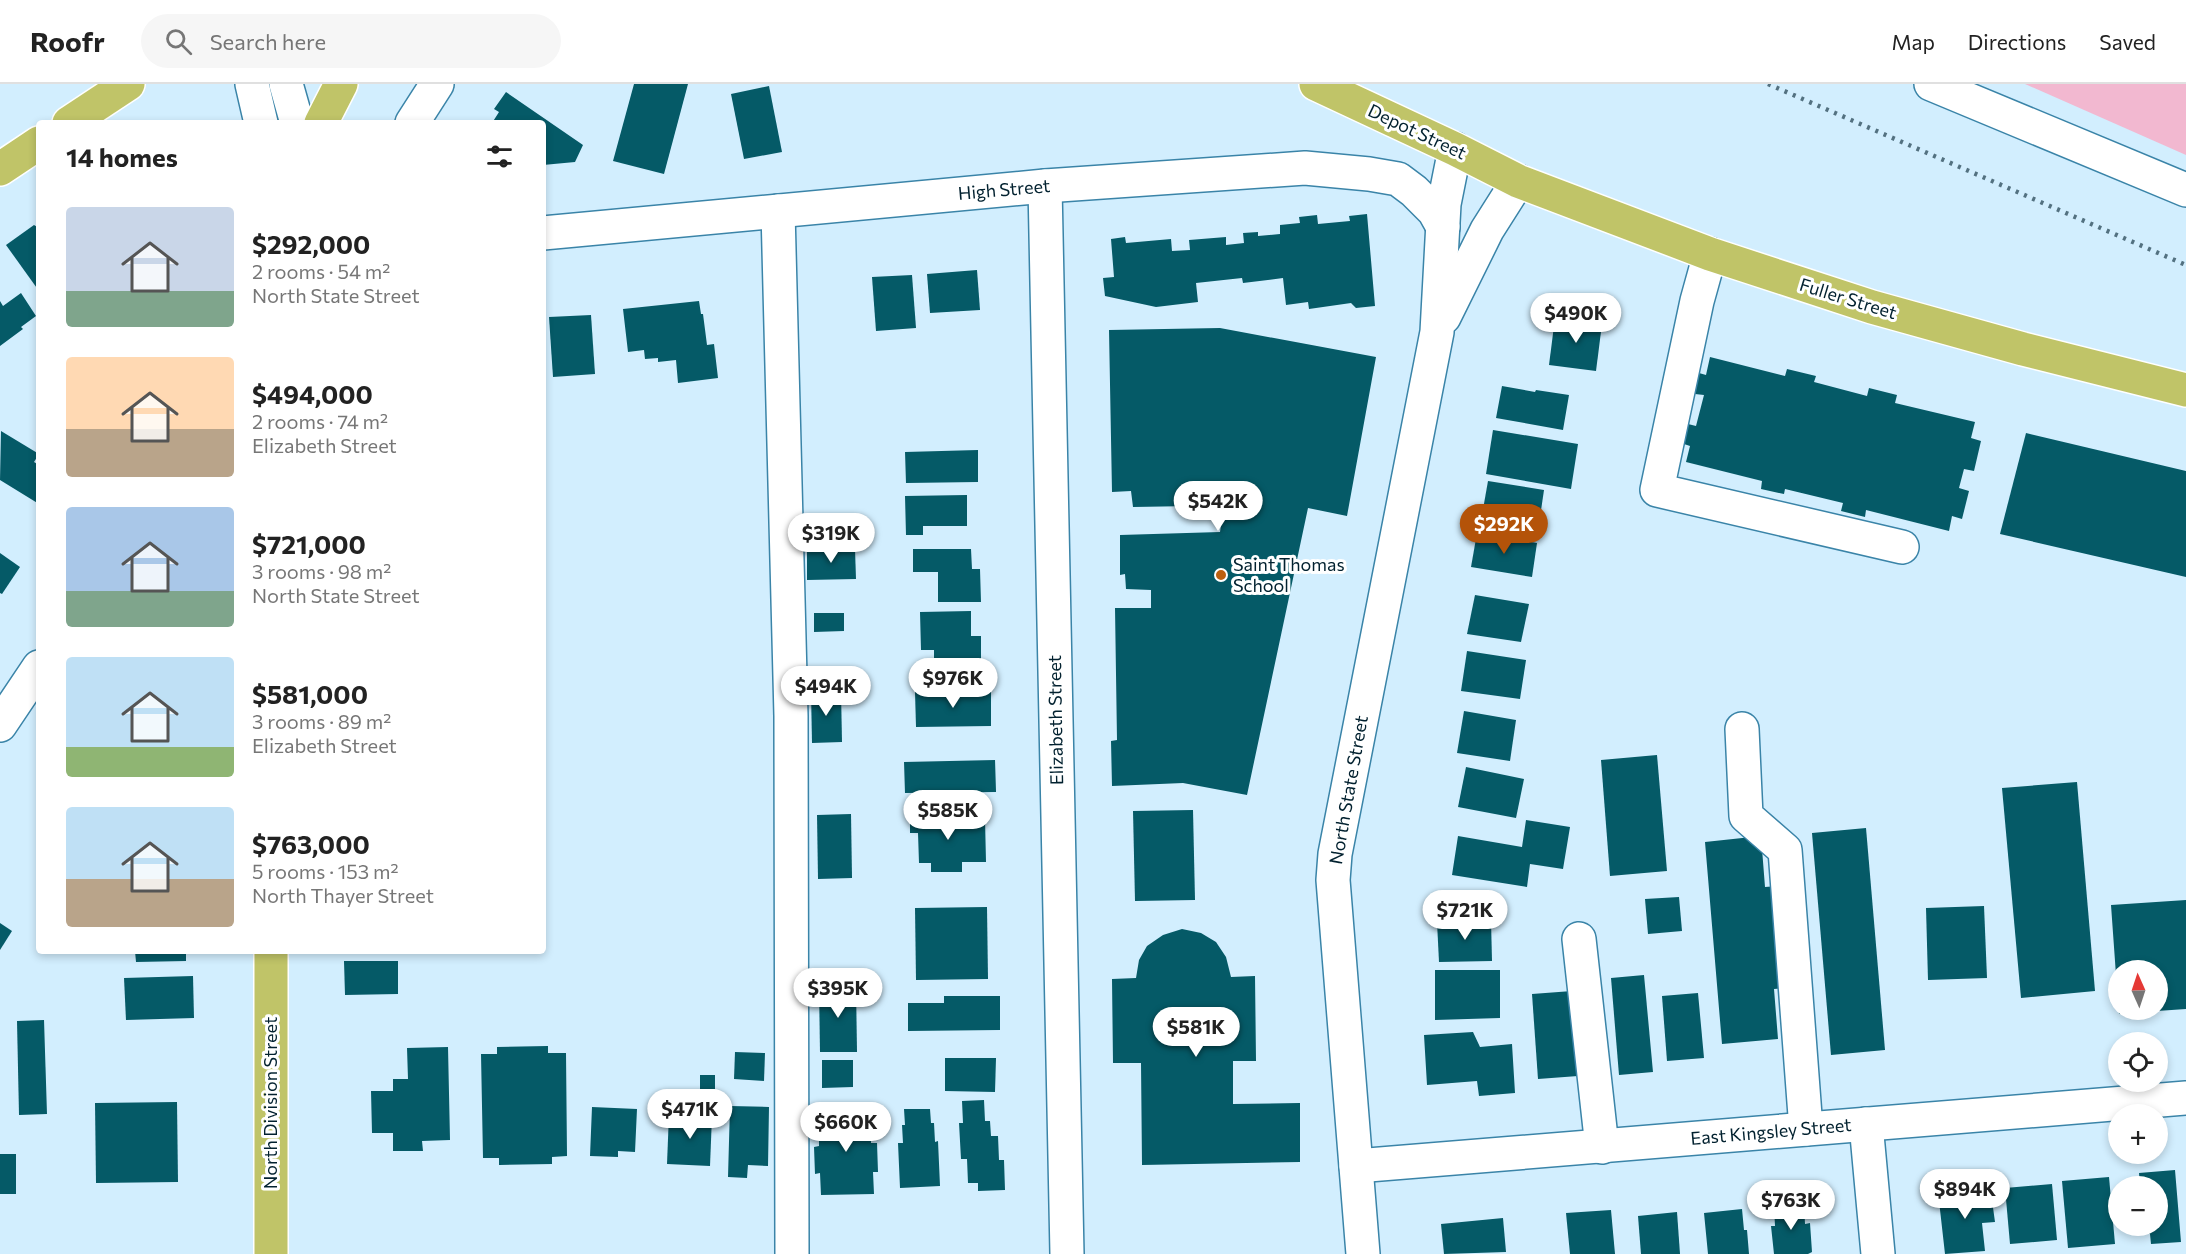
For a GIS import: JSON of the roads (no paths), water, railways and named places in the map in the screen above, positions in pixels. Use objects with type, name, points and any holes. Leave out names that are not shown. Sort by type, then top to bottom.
[{"type":"main road","points":[[74,120],[128,84]]},
{"type":"main road","name":"Depot Street","points":[[1316,84],[1518,181]]},
{"type":"main road","points":[[0,169],[36,145]]},
{"type":"main road","name":"Fuller Street","points":[[1518,181],[1710,254],[1872,307],[2023,349],[2186,390]]},
{"type":"main road","name":"North Division Street","points":[[271,954],[271,1254]]},
{"type":"street","points":[[252,84],[260,120]]},
{"type":"street","points":[[286,84],[296,120]]},
{"type":"street","points":[[414,120],[436,84]]},
{"type":"street","points":[[1931,84],[2186,190]]},
{"type":"street","points":[[1437,332],[1446,185],[1455,149]]},
{"type":"street","name":"High Street","points":[[546,233],[1045,186],[1305,168],[1398,179],[1414,190],[1434,211],[1443,227]]},
{"type":"street","points":[[1437,332],[1481,240],[1518,181]]},
{"type":"street","name":"Elizabeth Street","points":[[1045,186],[1066,1254]]},
{"type":"street","points":[[778,211],[791,716],[792,1254]]},
{"type":"street","points":[[1710,254],[1697,301],[1657,490],[1902,547]]},
{"type":"street","name":"North State Street","points":[[1363,1254],[1334,871],[1335,854],[1437,332]]},
{"type":"street","points":[[0,725],[36,671]]},
{"type":"street","points":[[1742,729],[1746,816],[1785,850],[1806,1129]]},
{"type":"street","points":[[1579,939],[1602,1146]]},
{"type":"street","name":"East Kingsley Street","points":[[1356,1166],[2186,1098]]},
{"type":"street","points":[[1866,1124],[1878,1254]]},
{"type":"railway","points":[[1768,84],[2186,265]]},
{"type":"place","name":"Saint Thomas School","points":[[1221,575]]}]
